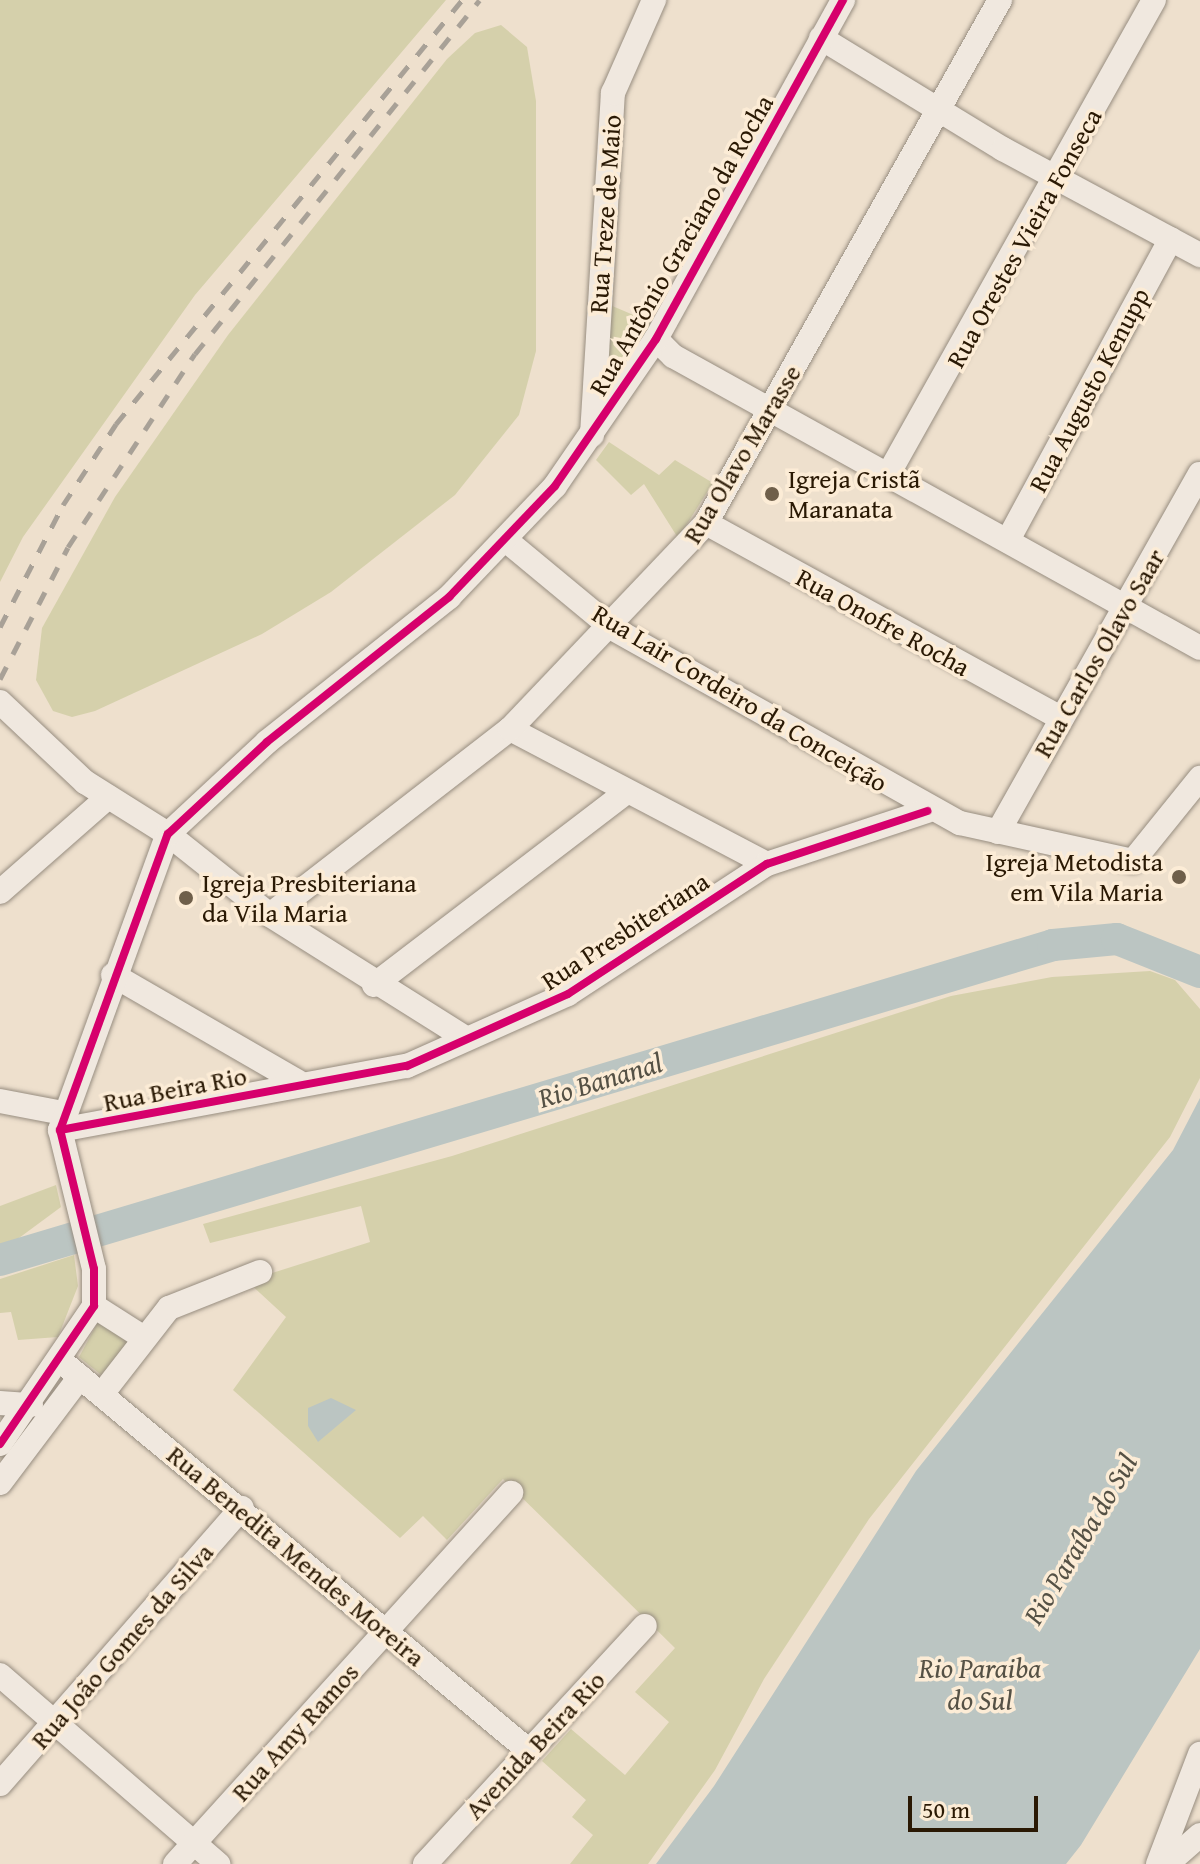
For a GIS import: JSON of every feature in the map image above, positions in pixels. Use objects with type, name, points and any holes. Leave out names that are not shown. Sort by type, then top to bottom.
[{"type":"street","name":"Rua Treze de Maio","points":[[591,437],[613,93],[654,0]]},
{"type":"street","name":"Rua Antônio Graciano da Rocha","points":[[61,1122],[113,975],[168,834],[508,542],[591,437],[656,339],[843,0]]},
{"type":"street","name":"Rua Olavo Marasse","points":[[270,915],[510,729],[612,628],[706,523],[774,409],[936,110],[1000,0]]},
{"type":"street","name":"Rua Orestes Vieira Fonseca","points":[[889,473],[1057,179],[1154,0]]},
{"type":"street","points":[[821,38],[936,110],[1200,255]]},
{"type":"street","name":"Rua Augusto Kenupp","points":[[1008,540],[1171,239]]},
{"type":"street","points":[[656,339],[673,356],[774,409],[1200,648]]},
{"type":"street","name":"Rua Carlos Olavo Saar","points":[[998,832],[1200,474]]},
{"type":"street","name":"Rua Onofre Rocha","points":[[706,523],[1061,718]]},
{"type":"street","name":"Rua Lair Cordeiro da Conceição","points":[[508,542],[612,628],[927,811],[998,832],[1105,857]]},
{"type":"street","points":[[0,702],[108,797],[168,834],[270,915],[374,985],[462,1036]]},
{"type":"street","points":[[510,729],[767,864]]},
{"type":"street","points":[[1022,789],[1024,810],[1038,830],[1105,857],[1143,856],[1200,778]]},
{"type":"street","points":[[374,985],[626,792]]},
{"type":"street","points":[[0,892],[108,797]]},
{"type":"street","name":"Rua Presbiteriana","points":[[298,1082],[395,1070],[452,1049],[462,1036],[568,994],[767,864],[927,811]]},
{"type":"street","points":[[717,895],[726,866],[719,840]]},
{"type":"street","points":[[113,975],[298,1082]]},
{"type":"street","name":"Rua Beira Rio","points":[[61,1122],[298,1082]]},
{"type":"street","points":[[0,1101],[61,1122],[67,1164],[94,1269],[94,1306],[71,1370],[0,1483]]},
{"type":"street","points":[[102,1394],[141,1336],[175,1304],[260,1272]]},
{"type":"street","points":[[94,1306],[141,1336]]},
{"type":"street","points":[[0,1444],[31,1405],[71,1370]]},
{"type":"street","name":"Rua Benedita Mendes Moreira","points":[[71,1370],[242,1508],[529,1751]]},
{"type":"street","points":[[0,1403],[31,1405]]},
{"type":"street","name":"Rua Amy Ramos","points":[[175,1864],[511,1493]]},
{"type":"street","name":"Rua João Gomes da Silva","points":[[0,1784],[242,1508]]},
{"type":"street","name":"Avenida Beira Rio","points":[[425,1864],[645,1626]]},
{"type":"street","points":[[0,1675],[218,1864]]},
{"type":"street","points":[[1158,1864],[1194,1790],[1200,1754]]},
{"type":"street","points":[[1167,1864],[1200,1835]]},
{"type":"shaded area","points":[[0,0],[446,0],[195,295],[23,537],[0,582]]},
{"type":"shaded area","points":[[501,25],[527,47],[536,101],[536,351],[519,415],[455,495],[331,592],[262,634],[95,711],[72,717],[53,711],[36,680],[42,628],[115,497],[228,335],[447,59],[475,33]]},
{"type":"shaded area","points":[[610,305],[657,325],[605,404]]},
{"type":"shaded area","points":[[609,442],[659,475],[675,460],[713,483],[678,538],[644,484],[631,495],[596,460]]},
{"type":"shaded area","points":[[1150,971],[1175,980],[1200,1009],[1200,1078],[1170,1137],[869,1519],[764,1679],[715,1770],[648,1864],[570,1864],[593,1835],[572,1817],[586,1800],[542,1761],[571,1729],[625,1775],[669,1722],[635,1692],[675,1648],[503,1479],[447,1540],[423,1516],[400,1538],[233,1390],[286,1317],[247,1281],[370,1242],[361,1206],[210,1243],[203,1224],[452,1156],[951,996],[1052,977]]},
{"type":"shaded area","points":[[56,1185],[61,1207],[0,1252],[0,1206]]},
{"type":"shaded area","points":[[74,1255],[78,1286],[58,1337],[18,1340],[11,1312],[0,1313],[0,1279]]},
{"type":"shaded area","points":[[99,1320],[132,1341],[105,1378],[79,1357]]},
{"type":"water","name":"Rio Paraiba do Sul","points":[[1200,1098],[1200,1649],[1081,1845],[1066,1864],[656,1864],[714,1786],[916,1471],[1173,1150]]},
{"type":"water","points":[[331,1398],[356,1410],[318,1442],[308,1426],[308,1408]]},
{"type":"waterway","name":"Rio Bananal","points":[[0,1260],[1053,945],[1117,939],[1200,972]]},
{"type":"railway","points":[[0,627],[63,505],[116,424],[462,0]]},
{"type":"railway","points":[[0,679],[68,547],[195,354],[480,0]]},
{"type":"cycle path","points":[[0,1444],[94,1306],[94,1269],[60,1130],[168,834],[267,742],[449,597],[555,486],[656,339],[843,0]]},
{"type":"cycle path","points":[[60,1130],[407,1066],[568,994],[767,864],[927,811]]},
{"type":"place","name":"Igreja Cristã Maranata","points":[[772,494]]},
{"type":"place","name":"Igreja Metodista em Vila Maria","points":[[1179,877]]},
{"type":"place","name":"Igreja Presbiteriana da Vila Maria","points":[[186,898]]},
{"type":"water label","name":"Rio Paraíba do Sul","points":[[1080,1539]]}]
